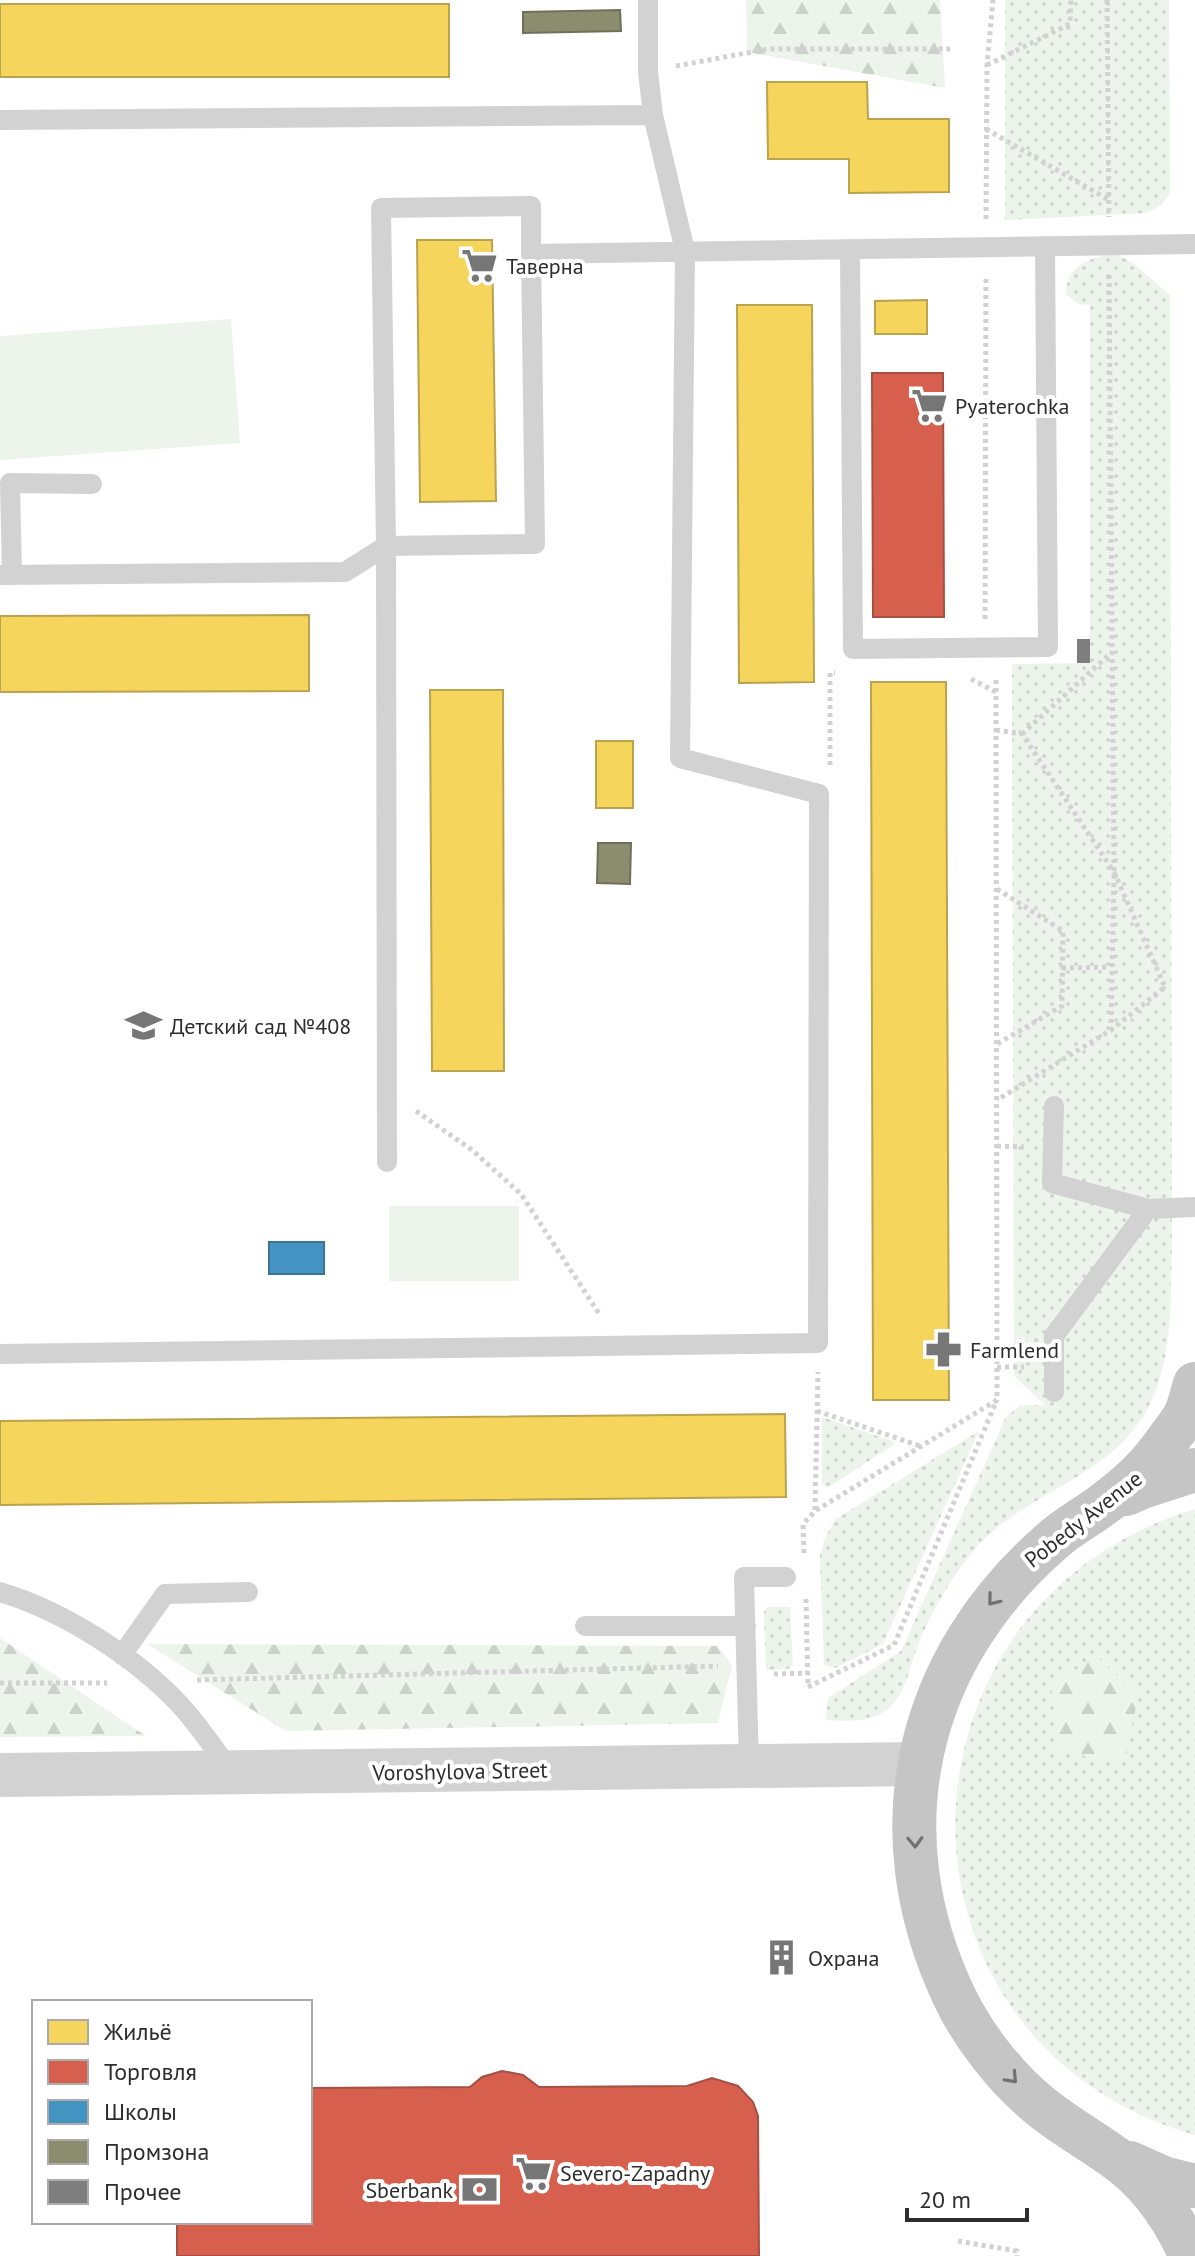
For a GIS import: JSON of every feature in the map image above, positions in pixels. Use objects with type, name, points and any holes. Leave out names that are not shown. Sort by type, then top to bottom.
[{"type":"main road","name":"Pobedy Avenue","points":[[1191,2256],[1168,2209],[1116,2158],[1070,2130],[1036,2103],[987,2048],[956,1999],[938,1959],[917,1880],[914,1841],[920,1764],[933,1712],[953,1662],[981,1615],[1015,1574],[1045,1546],[1148,1468],[1185,1415],[1195,1384]]},
{"type":"main road","points":[[1100,1507],[1142,1487],[1195,1470]]},
{"type":"main road","points":[[1116,2158],[1166,2179],[1195,2186]]},
{"type":"street","name":"Voroshylova Street","points":[[0,1775],[920,1764]]},
{"type":"lane","points":[[0,1354],[818,1343],[819,794],[680,758],[685,251],[653,115],[648,72],[648,0]]},
{"type":"lane","points":[[0,120],[653,115]]},
{"type":"lane","points":[[92,484],[10,483],[6,575],[345,572],[386,546],[535,544],[531,206],[381,208],[386,546],[387,1162]]},
{"type":"lane","points":[[531,254],[1195,244]]},
{"type":"lane","points":[[850,249],[853,649],[985,648],[1048,647],[1045,246]]},
{"type":"lane","points":[[1054,1106],[1052,1183],[1148,1209],[1195,1207]]},
{"type":"lane","points":[[1054,1392],[1054,1336],[1148,1209]]},
{"type":"lane","points":[[749,1766],[744,1577],[796,1581]]},
{"type":"lane","points":[[0,1592],[64,1618],[122,1655],[183,1708],[233,1774]]},
{"type":"lane","points":[[122,1655],[165,1594],[248,1592]]},
{"type":"lane","points":[[585,1626],[746,1626]]},
{"type":"path","points":[[985,648],[986,129],[987,65],[993,0]]},
{"type":"path","points":[[987,65],[1070,24],[1071,0]]},
{"type":"path","points":[[1107,0],[1114,872],[1111,1030]]},
{"type":"path","points":[[648,72],[768,49],[950,49]]},
{"type":"path","points":[[986,129],[1110,200]]},
{"type":"path","points":[[1022,734],[1112,652]]},
{"type":"path","points":[[796,1581],[809,1673],[808,1687],[894,1645],[997,1400],[996,680]]},
{"type":"path","points":[[996,730],[1022,734],[1114,872],[1165,987],[1111,1030],[997,1100]]},
{"type":"path","points":[[997,889],[1063,931],[1062,1006],[997,1044]]},
{"type":"path","points":[[1062,968],[1110,967]]},
{"type":"path","points":[[386,1091],[472,1150],[521,1194],[620,1346]]},
{"type":"path","points":[[804,1554],[803,1524],[815,1511],[997,1400]]},
{"type":"path","points":[[817,1411],[921,1446]]},
{"type":"path","points":[[0,1683],[156,1682],[732,1665],[746,1674],[809,1673]]},
{"type":"path","points":[[958,2241],[1017,2251],[1017,2256]]},
{"type":"green space","points":[[746,0],[940,0],[945,88],[747,52]]},
{"type":"green space","points":[[1005,0],[1169,0],[1170,194],[1161,205],[1147,213],[1005,220]]},
{"type":"green space","points":[[1116,254],[1133,263],[1170,295],[1172,1243],[1167,1346],[1150,1404],[1134,1429],[1115,1450],[1019,1512],[996,1529],[967,1559],[932,1614],[901,1693],[889,1708],[867,1719],[826,1720],[828,1698],[901,1651],[1006,1417],[1021,1405],[1045,1405],[1014,1376],[1012,664],[1090,663],[1090,305],[1078,304],[1066,294],[1067,284],[1075,269],[1089,260]]},
{"type":"green space","points":[[231,319],[240,443],[0,460],[0,336]]},
{"type":"green space","points":[[389,1206],[519,1206],[519,1281],[389,1281]]},
{"type":"green space","points":[[822,1417],[895,1444],[827,1488],[822,1484]]},
{"type":"green space","points":[[979,1431],[883,1644],[836,1668],[824,1665],[820,1556],[825,1538],[836,1519]]},
{"type":"green space","points":[[1195,1509],[1195,2135],[1090,2086],[1015,2012],[970,1922],[955,1824],[971,1725],[1016,1635],[1091,1560]]},
{"type":"green space","points":[[767,1607],[790,1607],[793,1665],[788,1669],[766,1670],[764,1612]]},
{"type":"green space","points":[[0,1638],[146,1736],[0,1737]]},
{"type":"green space","points":[[147,1644],[717,1646],[732,1665],[718,1723],[286,1731]]},
{"type":"green space","points":[[1097,1656],[1138,1696],[1125,1762],[1059,1752],[1051,1685]]},
{"type":"building: Жильё","points":[[0,4],[449,4],[449,77],[0,77]]},
{"type":"building: Жильё","points":[[767,82],[867,82],[868,119],[949,119],[949,192],[849,193],[849,159],[768,159]]},
{"type":"building: Жильё","points":[[417,240],[492,240],[496,501],[420,502]]},
{"type":"building: Жильё","points":[[927,300],[927,334],[875,334],[875,301]]},
{"type":"building: Жильё","points":[[737,305],[812,305],[814,682],[739,683]]},
{"type":"building: Жильё","points":[[309,615],[309,691],[0,692],[0,616]]},
{"type":"building: Жильё","points":[[871,682],[946,682],[949,1400],[873,1400]]},
{"type":"building: Жильё","points":[[430,690],[503,690],[504,1071],[432,1071]]},
{"type":"building: Жильё","points":[[596,741],[633,741],[633,808],[596,808]]},
{"type":"building: Жильё","points":[[785,1414],[786,1497],[0,1505],[0,1421]]},
{"type":"building: Торговля","points":[[872,373],[943,373],[944,617],[873,617]]},
{"type":"building: Торговля","name":"Охрана","points":[[775,1950],[790,1950],[790,1966],[775,1966]]},
{"type":"building: Торговля","name":"Severo-Zapadny","points":[[502,2071],[523,2075],[539,2087],[687,2086],[712,2078],[738,2086],[753,2102],[758,2116],[759,2256],[177,2256],[177,2224],[312,2224],[312,2088],[470,2087],[482,2077]]},
{"type":"building: Школы","points":[[269,1242],[324,1242],[324,1274],[269,1274]]},
{"type":"building: Промзона","points":[[620,10],[621,31],[523,33],[523,12]]},
{"type":"building: Промзона","points":[[598,843],[631,843],[630,884],[597,883]]},
{"type":"building: Прочее","points":[[1077,639],[1090,639],[1090,663],[1077,663]]},
{"type":"place","name":"Таверна","points":[[480,266]]},
{"type":"place","name":"Pyaterochka","points":[[929,406]]},
{"type":"place","name":"Детский сад №408","points":[[144,1026]]},
{"type":"place","name":"Farmlend","points":[[944,1350]]},
{"type":"place","name":"Охрана","points":[[782,1958]]},
{"type":"place","name":"Severo-Zapadny","points":[[534,2173]]},
{"type":"place","name":"Sberbank","points":[[479,2190]]}]
